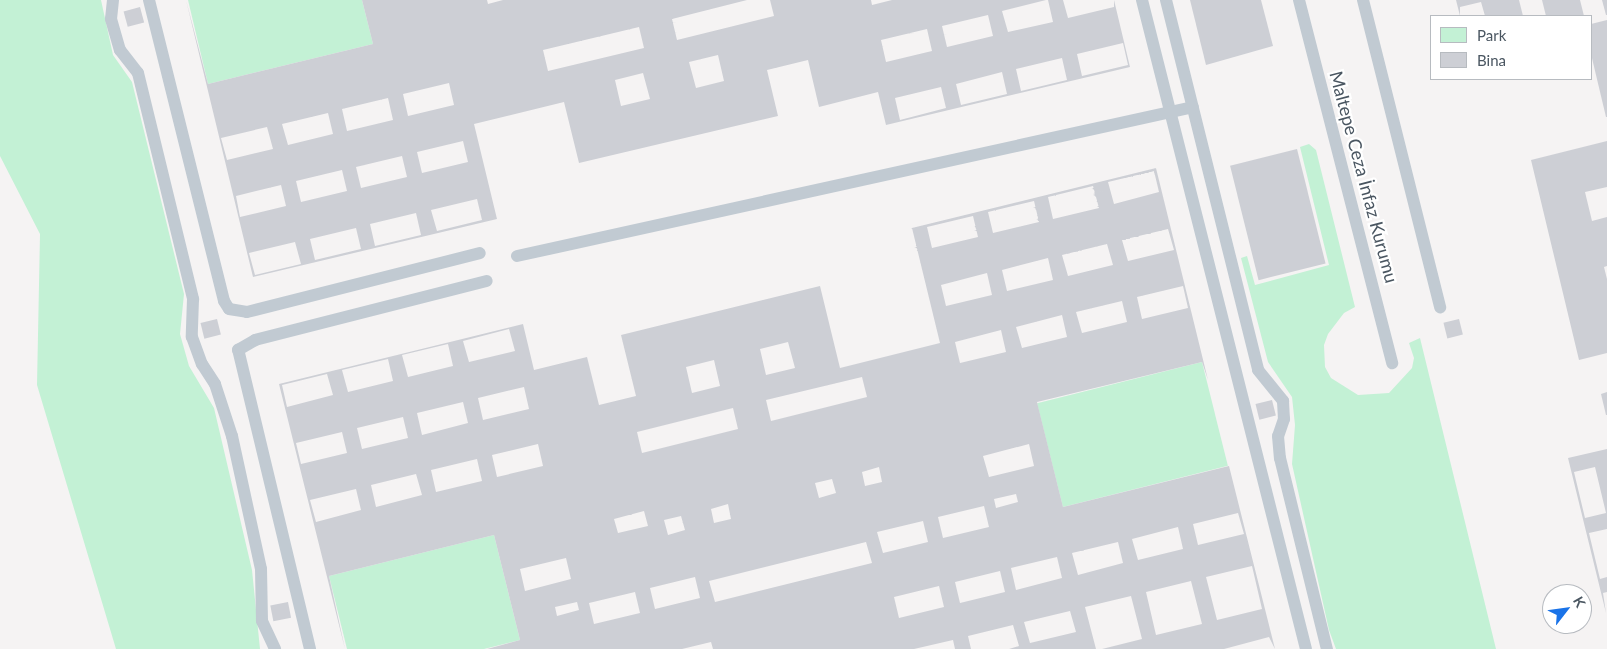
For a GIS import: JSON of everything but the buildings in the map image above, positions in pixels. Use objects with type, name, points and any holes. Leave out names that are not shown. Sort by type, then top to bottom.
[{"type":"lane","points":[[113,0],[111,19],[120,50],[138,72],[193,298],[192,338],[202,364],[215,384],[232,436],[261,569],[262,621],[275,649]]},
{"type":"lane","points":[[149,0],[224,301],[229,309],[247,312],[480,253]]},
{"type":"lane","points":[[1142,0],[1306,649]]},
{"type":"lane","points":[[1166,0],[1258,370],[1283,401],[1284,419],[1278,447],[1327,649]]},
{"type":"lane","name":"Maltepe Ceza İnfaz Kurumu","points":[[1299,0],[1392,363]]},
{"type":"lane","points":[[1363,0],[1440,307]]},
{"type":"lane","points":[[517,256],[1193,107]]},
{"type":"lane","points":[[310,649],[238,350],[255,340],[487,281]]},
{"type":"green space","points":[[0,0],[101,0],[113,55],[132,82],[184,294],[180,334],[189,366],[214,408],[252,570],[260,649],[116,649],[37,385],[40,234],[0,156]]},
{"type":"green space","points":[[188,0],[362,0],[373,44],[208,84]]},
{"type":"green space","points":[[1309,144],[1316,150],[1355,307],[1344,313],[1328,334],[1324,345],[1325,367],[1331,378],[1358,395],[1389,393],[1412,368],[1414,358],[1409,343],[1420,338],[1496,649],[1336,649],[1329,630],[1292,464],[1295,425],[1292,397],[1268,362],[1241,258],[1247,256],[1255,285],[1329,265],[1300,147]]},
{"type":"green space","points":[[1202,362],[1228,466],[1063,507],[1037,403]]},
{"type":"green space","points":[[494,535],[520,640],[484,649],[347,649],[329,576]]}]
